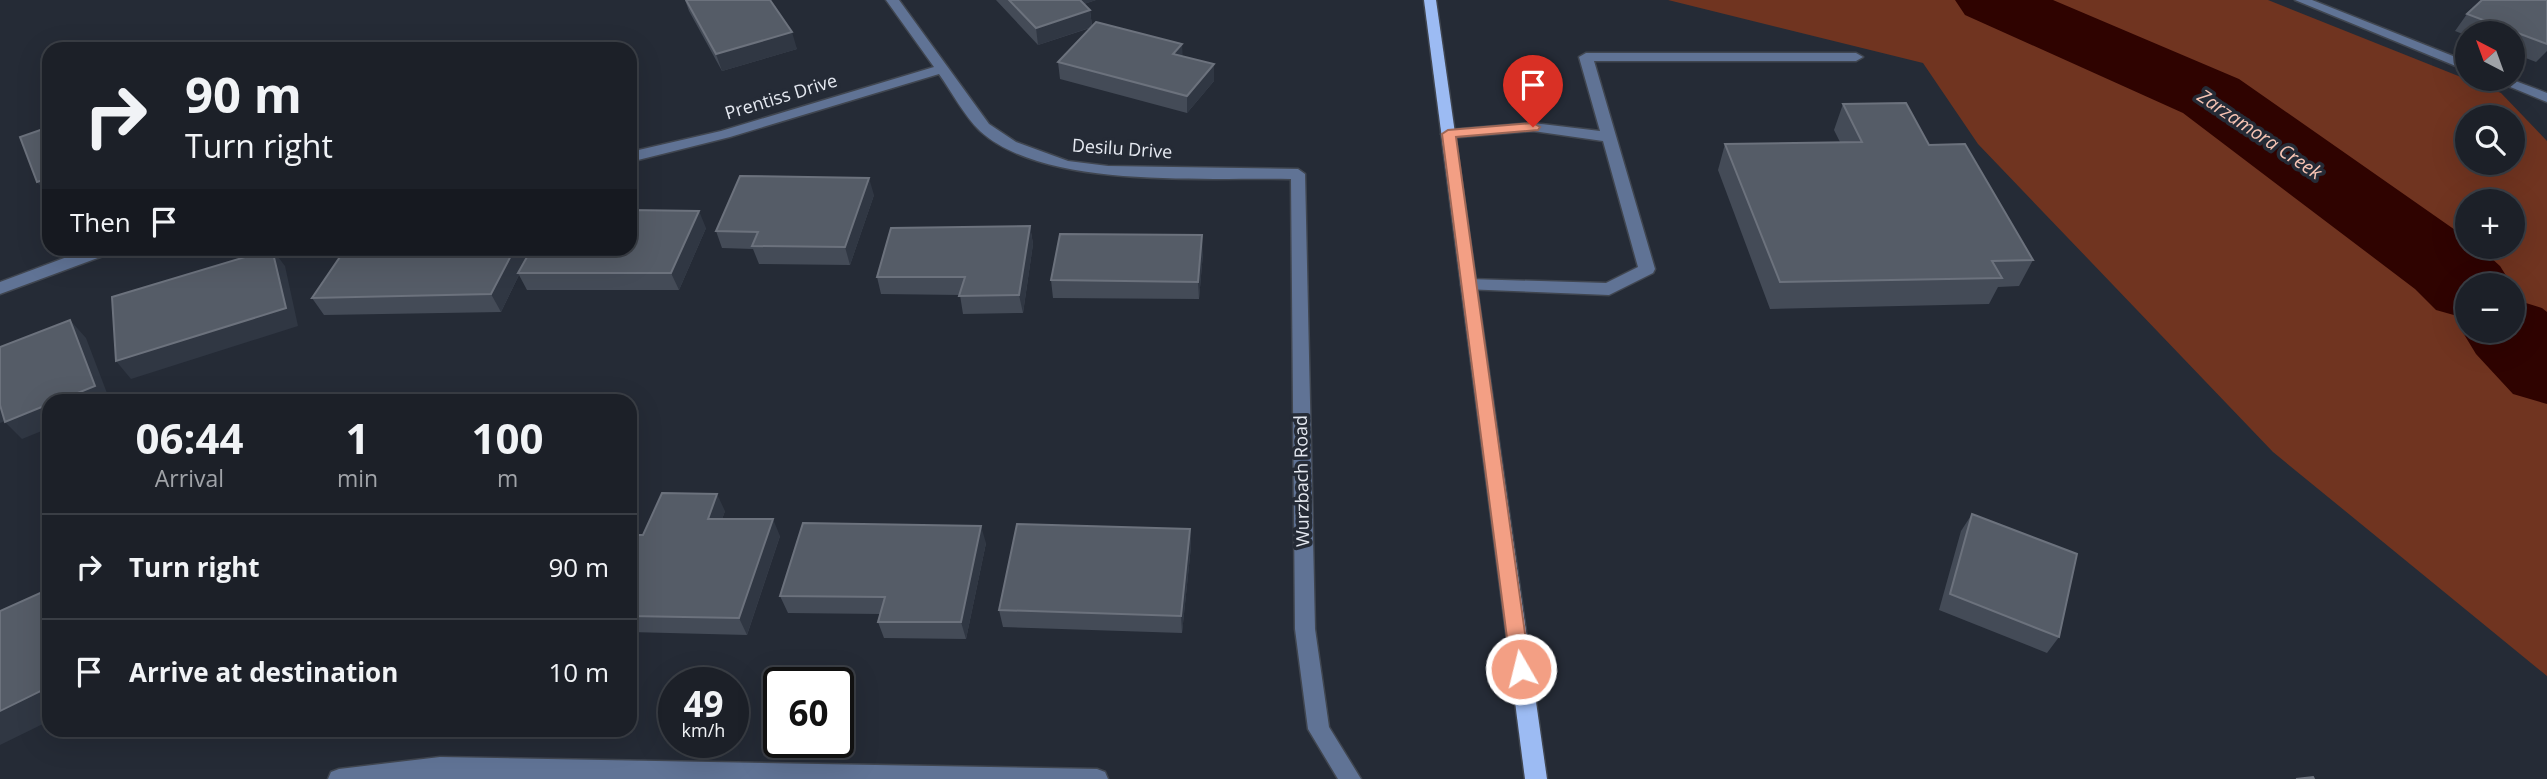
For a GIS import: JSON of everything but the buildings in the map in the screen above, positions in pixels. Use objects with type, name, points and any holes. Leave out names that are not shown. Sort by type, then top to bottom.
[{"type":"main road","points":[[1430,0],[1536,779]]},
{"type":"street","name":"Desilu Drive","points":[[892,0],[984,127],[1011,145],[1065,165],[1108,171],[1298,174]]},
{"type":"street","points":[[2312,2],[2455,61]]},
{"type":"street","points":[[1469,285],[1609,289],[1647,269],[1586,57],[1856,57]]},
{"type":"street","name":"Prentiss Drive","points":[[637,155],[725,134],[942,69]]},
{"type":"street","points":[[2525,89],[2547,98]]},
{"type":"street","points":[[1448,134],[1533,127],[1609,137]]},
{"type":"street","name":"Wurzbach Road","points":[[1298,174],[1305,629],[1319,729],[1350,779]]},
{"type":"street","points":[[0,288],[86,256]]},
{"type":"street","points":[[338,779],[440,766],[1097,779]]},
{"type":"shaded area","points":[[1668,0],[2268,0],[2455,75],[2455,91],[2501,93],[2512,105],[2455,105],[2455,175],[2525,175],[2525,118],[2547,141],[2547,676],[2273,452],[1978,144],[1923,63]]},
{"type":"waterway","name":"Zarzamora Creek","points":[[1991,0],[2211,96],[2455,276]]},
{"type":"waterway","name":"Zarzamora Creek","points":[[2521,343],[2547,369]]},
{"type":"route","points":[[1521,669],[1448,134],[1533,127]]}]
